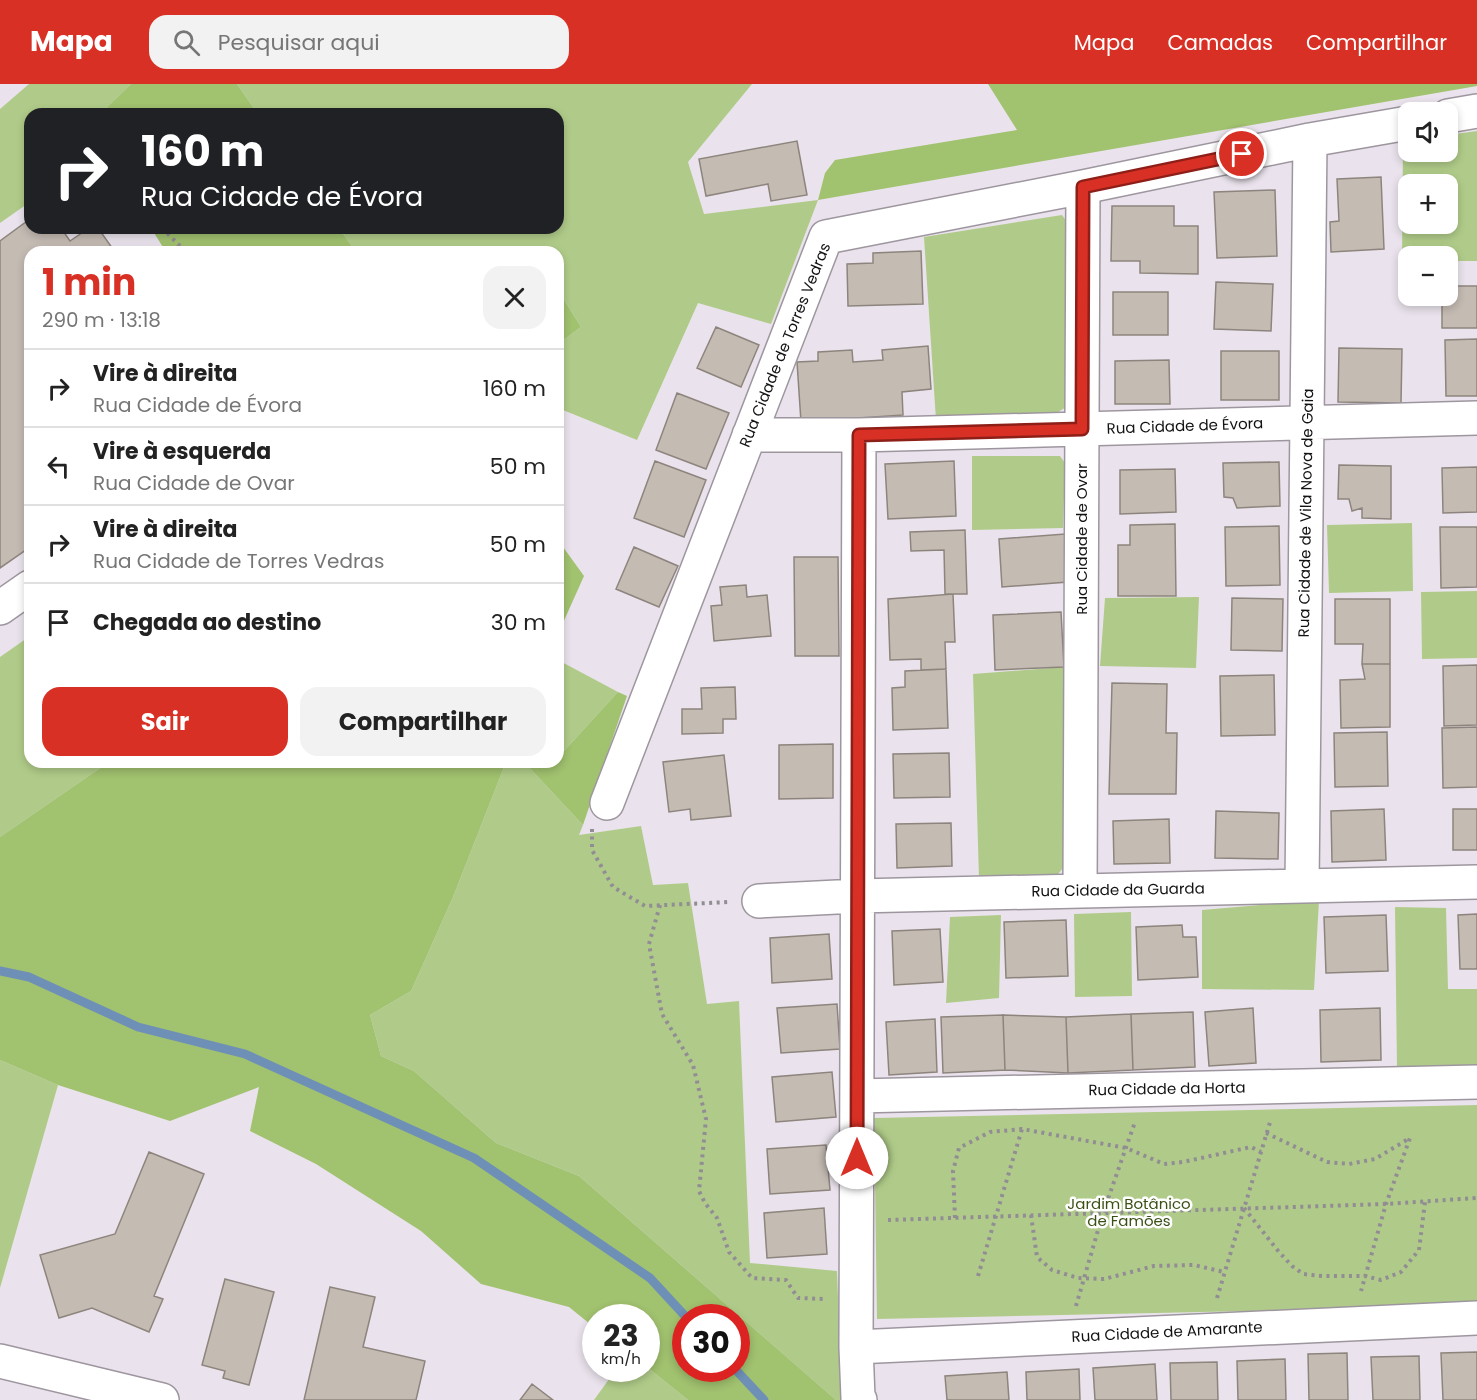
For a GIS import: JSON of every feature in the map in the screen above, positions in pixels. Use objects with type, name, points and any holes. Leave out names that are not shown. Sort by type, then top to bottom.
[{"type":"street","points":[[1458,115],[1477,111]]},
{"type":"street","name":"Rua Cidade de Torres Vedras","points":[[607,804],[826,237],[1310,140],[1398,125]]},
{"type":"street","name":"Rua Cidade de Vila Nova de Gaia","points":[[1302,886],[1310,140]]},
{"type":"street","name":"Rua Cidade de Ovar","points":[[1080,891],[1083,187]]},
{"type":"street","name":"Rua Cidade de Évora","points":[[749,435],[859,435],[1477,418]]},
{"type":"street","points":[[859,435],[856,1347],[858,1398],[860,1400]]},
{"type":"street","points":[[0,608],[24,591]]},
{"type":"street","name":"Rua Cidade da Guarda","points":[[759,901],[857,896],[1477,882]]},
{"type":"street","name":"Rua Cidade da Horta","points":[[857,1096],[1477,1082]]},
{"type":"street","name":"Rua Cidade de Amarante","points":[[856,1347],[1477,1318]]},
{"type":"street","points":[[0,1361],[162,1400]]},
{"type":"path","points":[[168,234],[180,246]]},
{"type":"path","points":[[607,804],[591,825],[592,850],[613,887],[645,906],[759,901]]},
{"type":"path","points":[[660,905],[649,944],[663,1014],[693,1065],[706,1119],[699,1191],[717,1218],[729,1252],[752,1278],[786,1281],[798,1298],[856,1299]]},
{"type":"path","points":[[1216,1302],[1274,1109]]},
{"type":"path","points":[[1074,1314],[1103,1213],[1139,1112]]},
{"type":"path","points":[[955,1218],[952,1171],[959,1148],[990,1132],[1022,1129],[1126,1148],[1164,1164],[1251,1147],[1261,1152]]},
{"type":"path","points":[[978,1276],[1022,1129]]},
{"type":"path","points":[[1266,1133],[1327,1162],[1349,1164],[1376,1159],[1410,1138],[1386,1204],[1359,1297]]},
{"type":"path","points":[[887,1220],[1386,1204],[1477,1198]]},
{"type":"path","points":[[1244,1208],[1279,1252],[1303,1274],[1365,1276],[1381,1280],[1401,1272],[1419,1250],[1425,1202]]},
{"type":"path","points":[[1031,1215],[1037,1257],[1052,1270],[1084,1278],[1104,1279],[1126,1272],[1164,1266],[1194,1265],[1224,1272]]},
{"type":"green space","points":[[29,84],[131,84],[106,108],[24,108],[24,206],[0,223],[0,109]]},
{"type":"green space","points":[[131,84],[237,84],[254,108],[106,108]]},
{"type":"green space","points":[[237,84],[752,84],[688,162],[704,214],[818,200],[771,324],[698,303],[637,440],[564,410],[564,340],[581,327],[564,300],[564,246],[352,246],[343,234],[564,234],[564,108],[254,108]]},
{"type":"green space","points":[[988,84],[1477,84],[1477,86],[818,200],[825,173],[835,160],[1017,130]]},
{"type":"green space","points":[[1477,131],[1477,261],[1458,261],[1458,246],[1402,246],[1402,234],[1458,234],[1458,174],[1403,174],[1403,162],[1458,162],[1458,134]]},
{"type":"green space","points":[[1062,215],[1070,226],[1071,404],[1055,414],[936,420],[924,237]]},
{"type":"green space","points":[[155,234],[343,234],[352,246],[162,246]]},
{"type":"green space","points":[[564,300],[581,327],[564,340]]},
{"type":"green space","points":[[972,456],[1060,456],[1065,463],[1063,528],[972,530]]},
{"type":"green space","points":[[1412,523],[1413,591],[1329,593],[1327,525]]},
{"type":"green space","points":[[564,548],[584,576],[564,621]]},
{"type":"green space","points":[[1477,591],[1477,658],[1422,659],[1421,592]]},
{"type":"green space","points":[[1199,597],[1196,668],[1100,666],[1105,598]]},
{"type":"green space","points":[[24,640],[24,768],[100,768],[0,837],[0,657]]},
{"type":"green space","points":[[564,663],[618,692],[564,751]]},
{"type":"green space","points":[[1064,667],[1064,867],[1058,874],[979,879],[973,674]]},
{"type":"green space","points":[[618,692],[627,696],[583,825],[530,768],[564,768],[564,751]]},
{"type":"green space","points":[[100,768],[504,768],[453,897],[411,991],[370,1015],[381,1056],[414,1071],[496,1143],[579,1176],[726,1304],[672,1304],[672,1382],[750,1382],[750,1325],[836,1400],[688,1400],[660,1377],[660,1304],[582,1304],[582,1318],[569,1307],[481,1284],[421,1231],[316,1164],[250,1131],[259,1087],[170,1121],[58,1085],[0,1060],[0,837]]},
{"type":"green space","points":[[504,768],[530,768],[583,825],[579,835],[641,826],[653,885],[688,883],[707,1004],[739,1001],[750,1263],[837,1271],[842,1400],[836,1400],[750,1325],[750,1304],[726,1304],[579,1176],[496,1143],[414,1071],[381,1056],[370,1015],[411,991],[453,897]]},
{"type":"green space","points":[[1319,900],[1314,990],[1202,989],[1202,910]]},
{"type":"green space","points":[[1395,907],[1446,908],[1448,989],[1477,989],[1477,1065],[1397,1069]]},
{"type":"green space","points":[[1131,912],[1132,996],[1075,997],[1074,914]]},
{"type":"green space","points":[[1001,915],[999,998],[946,1003],[950,917]]},
{"type":"green space","points":[[0,1060],[58,1085],[0,1288]]},
{"type":"green space","name":"Jardim Botânico de Famões","points":[[1477,1105],[1477,1306],[877,1319],[874,1118]]},
{"type":"green space","points":[[660,1377],[688,1400],[594,1400],[607,1382],[660,1382]]},
{"type":"building","points":[[797,141],[807,195],[771,201],[768,184],[706,196],[699,159]]},
{"type":"building","points":[[1381,177],[1384,249],[1331,252],[1330,222],[1339,221],[1337,179]]},
{"type":"building","points":[[1275,190],[1277,256],[1217,258],[1214,192]]},
{"type":"building","points":[[1112,206],[1174,206],[1174,226],[1198,226],[1198,274],[1140,273],[1140,261],[1111,261]]},
{"type":"building","points":[[24,223],[24,234],[65,234],[70,241],[80,234],[102,234],[111,246],[24,246],[24,551],[0,568],[0,241]]},
{"type":"building","points":[[921,251],[923,304],[848,306],[847,264],[873,263],[873,253]]},
{"type":"building","points":[[1216,282],[1273,284],[1271,331],[1214,329]]},
{"type":"building","points":[[1458,286],[1477,286],[1477,328],[1442,328],[1442,306],[1458,306]]},
{"type":"building","points":[[1113,292],[1168,292],[1168,335],[1113,335]]},
{"type":"building","points":[[716,327],[759,345],[741,387],[697,368]]},
{"type":"building","points":[[1477,339],[1477,396],[1446,396],[1445,340]]},
{"type":"building","points":[[928,346],[931,389],[902,392],[903,415],[801,422],[797,362],[818,361],[818,352],[852,350],[853,362],[883,360],[882,350]]},
{"type":"building","points":[[1339,348],[1402,349],[1401,403],[1338,402]]},
{"type":"building","points":[[1221,351],[1279,351],[1279,400],[1221,400]]},
{"type":"building","points":[[1169,360],[1170,404],[1115,404],[1115,361]]},
{"type":"building","points":[[677,393],[729,413],[706,469],[656,450]]},
{"type":"building","points":[[655,461],[706,480],[684,537],[634,518]]},
{"type":"building","points":[[954,461],[956,516],[888,519],[885,464]]},
{"type":"building","points":[[1279,462],[1280,506],[1237,508],[1233,498],[1224,497],[1223,463]]},
{"type":"building","points":[[1339,465],[1391,466],[1391,519],[1362,518],[1362,508],[1352,511],[1349,499],[1338,499]]},
{"type":"building","points":[[1477,467],[1477,512],[1443,513],[1442,468]]},
{"type":"building","points":[[1175,469],[1176,512],[1120,514],[1120,470]]},
{"type":"building","points":[[1175,524],[1176,596],[1118,596],[1118,545],[1130,545],[1130,525]]},
{"type":"building","points":[[1279,526],[1280,585],[1226,586],[1225,527]]},
{"type":"building","points":[[1440,527],[1477,527],[1477,587],[1441,588]]},
{"type":"building","points":[[965,530],[967,594],[945,594],[944,550],[911,551],[910,532]]},
{"type":"building","points":[[1065,534],[1068,582],[1002,587],[999,539]]},
{"type":"building","points":[[634,547],[678,566],[659,607],[616,589]]},
{"type":"building","points":[[794,557],[838,557],[839,656],[795,656]]},
{"type":"building","points":[[746,585],[747,597],[767,595],[771,636],[714,641],[711,606],[722,605],[720,587]]},
{"type":"building","points":[[953,594],[955,642],[945,642],[946,669],[921,670],[921,659],[890,660],[888,599]]},
{"type":"building","points":[[1232,598],[1283,599],[1282,651],[1231,650]]},
{"type":"building","points":[[1335,599],[1390,599],[1390,664],[1362,664],[1363,644],[1335,644]]},
{"type":"building","points":[[1061,612],[1064,667],[995,670],[993,615]]},
{"type":"building","points":[[1362,664],[1390,664],[1390,727],[1341,728],[1340,680],[1365,679]]},
{"type":"building","points":[[1477,665],[1477,725],[1444,726],[1443,666]]},
{"type":"building","points":[[946,669],[948,728],[893,730],[892,688],[905,687],[905,671]]},
{"type":"building","points":[[1274,675],[1275,735],[1221,736],[1220,676]]},
{"type":"building","points":[[1112,683],[1167,684],[1166,733],[1177,733],[1176,794],[1109,794]]},
{"type":"building","points":[[735,687],[736,719],[723,719],[723,733],[682,734],[682,709],[702,709],[701,688]]},
{"type":"building","points":[[1477,727],[1477,787],[1443,788],[1442,728]]},
{"type":"building","points":[[1387,732],[1388,786],[1335,787],[1334,733]]},
{"type":"building","points":[[833,744],[833,798],[779,799],[779,745]]},
{"type":"building","points":[[949,753],[950,797],[894,798],[893,754]]},
{"type":"building","points":[[724,755],[731,816],[691,820],[690,809],[669,812],[663,762]]},
{"type":"building","points":[[1384,809],[1386,860],[1332,862],[1331,811]]},
{"type":"building","points":[[1453,809],[1477,809],[1477,850],[1453,850]]},
{"type":"building","points":[[1216,811],[1279,813],[1278,859],[1215,858]]},
{"type":"building","points":[[1169,819],[1170,863],[1114,864],[1113,821]]},
{"type":"building","points":[[951,823],[952,866],[897,868],[896,824]]},
{"type":"building","points":[[1477,914],[1477,969],[1460,969],[1458,915]]},
{"type":"building","points":[[1386,915],[1388,971],[1326,973],[1324,917]]},
{"type":"building","points":[[1066,920],[1068,976],[1006,978],[1004,922]]},
{"type":"building","points":[[1182,925],[1183,937],[1196,937],[1198,977],[1138,980],[1136,927]]},
{"type":"building","points":[[940,929],[943,982],[894,985],[892,931]]},
{"type":"building","points":[[829,934],[832,979],[772,983],[770,938]]},
{"type":"building","points":[[837,1004],[840,1049],[781,1053],[777,1008]]},
{"type":"building","points":[[1253,1008],[1256,1063],[1209,1066],[1205,1012]]},
{"type":"building","points":[[1380,1008],[1381,1060],[1321,1062],[1320,1010]]},
{"type":"building","points":[[1193,1012],[1195,1067],[1133,1070],[1131,1014]]},
{"type":"building","points":[[1131,1014],[1133,1070],[1068,1073],[1066,1017]]},
{"type":"building","points":[[1003,1015],[1005,1070],[943,1073],[941,1017]]},
{"type":"building","points":[[1003,1015],[1066,1017],[1068,1073],[1005,1070]]},
{"type":"building","points":[[935,1019],[937,1072],[889,1075],[886,1022]]},
{"type":"building","points":[[832,1072],[836,1117],[776,1122],[772,1077]]},
{"type":"building","points":[[826,1145],[830,1190],[770,1194],[767,1149]]},
{"type":"building","points":[[149,1152],[204,1174],[154,1296],[163,1299],[149,1332],[92,1308],[59,1318],[40,1255],[115,1234]]},
{"type":"building","points":[[824,1208],[827,1254],[767,1258],[764,1213]]},
{"type":"building","points":[[225,1279],[274,1292],[249,1385],[223,1378],[225,1371],[202,1365]]},
{"type":"building","points":[[330,1287],[375,1297],[363,1347],[425,1361],[416,1400],[304,1400]]},
{"type":"building","points":[[1477,1352],[1477,1400],[1443,1400],[1441,1353]]},
{"type":"building","points":[[1347,1353],[1348,1400],[1309,1400],[1308,1354]]},
{"type":"building","points":[[1419,1356],[1420,1400],[1373,1400],[1371,1357]]},
{"type":"building","points":[[1285,1359],[1286,1400],[1238,1400],[1237,1361]]},
{"type":"building","points":[[1217,1362],[1218,1400],[1171,1400],[1170,1363]]},
{"type":"building","points":[[1155,1364],[1157,1400],[1095,1400],[1093,1368]]},
{"type":"building","points":[[1079,1369],[1080,1400],[1027,1400],[1026,1372]]},
{"type":"building","points":[[1007,1372],[1009,1400],[947,1400],[945,1376]]},
{"type":"building","points":[[532,1384],[553,1400],[520,1400]]},
{"type":"waterway","points":[[0,971],[29,977],[138,1027],[245,1054],[474,1158],[650,1278],[674,1304]]},
{"type":"waterway","points":[[747,1382],[764,1400]]},
{"type":"route","points":[[857,1158],[859,435],[1082,429],[1083,187],[1242,154]]}]
